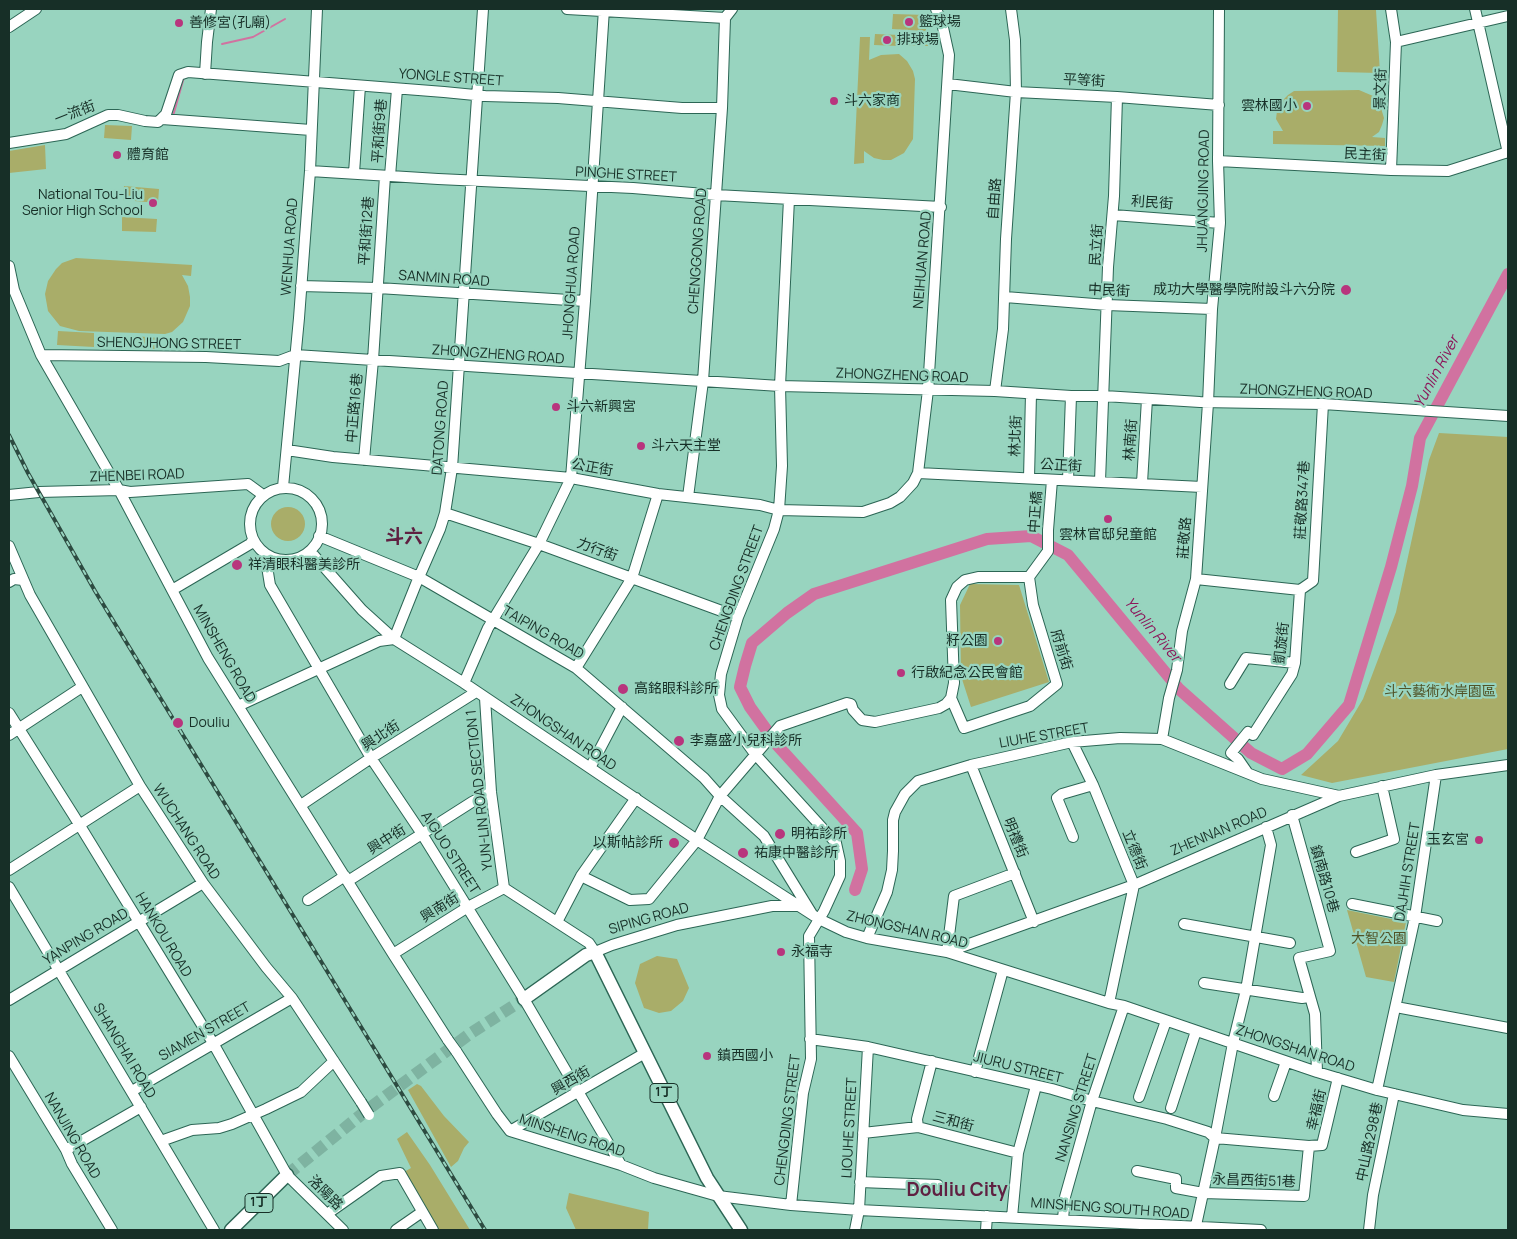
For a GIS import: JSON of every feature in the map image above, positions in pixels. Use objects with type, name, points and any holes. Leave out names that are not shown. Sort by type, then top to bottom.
[{"type":"main road","name":"SIPING ROAD","points":[[524,999],[586,955],[595,952]]},
{"type":"main road","name":"1丁","points":[[595,952],[707,1178],[741,1230]]},
{"type":"main road","name":"1丁","points":[[231,1230],[287,1175]]},
{"type":"street","points":[[9,27],[36,9]]},
{"type":"street","points":[[205,74],[211,9]]},
{"type":"street","name":"WENHUA ROAD","points":[[283,487],[310,171],[318,9]]},
{"type":"street","name":"DATONG ROAD","points":[[394,639],[446,513],[452,468],[483,9]]},
{"type":"street","points":[[567,9],[724,18],[732,9]]},
{"type":"street","name":"NEIHUAN ROAD","points":[[890,503],[900,497],[913,483],[918,473],[928,390],[941,207],[949,55],[942,23],[936,9]]},
{"type":"street","name":"自由路","points":[[995,391],[1003,329],[1006,239],[1016,92],[1015,40],[1011,9]]},
{"type":"street","name":"JHUANGJING ROAD","points":[[1208,402],[1212,309],[1220,223],[1218,161],[1219,9]]},
{"type":"street","name":"景文街","points":[[1391,9],[1396,42],[1391,170]]},
{"type":"street","points":[[1475,9],[1508,152]]},
{"type":"street","name":"JHONGHUA ROAD","points":[[464,683],[493,620],[539,544],[571,478],[580,374],[604,10]]},
{"type":"street","points":[[1396,42],[1508,16]]},
{"type":"street","name":"CHENGGONG ROAD","points":[[688,497],[702,381],[716,195],[722,108],[724,18]]},
{"type":"street","name":"YONGLE STREET","points":[[162,119],[184,73],[478,95],[551,98],[682,108],[722,108]]},
{"type":"street","name":"平等街","points":[[948,84],[1016,92],[1218,105]]},
{"type":"street","points":[[354,173],[360,86]]},
{"type":"street","name":"平和街9巷","points":[[387,176],[397,88]]},
{"type":"street","name":"民立街","points":[[1100,481],[1117,97]]},
{"type":"street","name":"一流街","points":[[9,143],[66,134],[108,115],[118,114],[145,121],[158,122],[162,119],[311,130]]},
{"type":"street","name":"民主街","points":[[1218,161],[1448,171],[1508,152]]},
{"type":"street","name":"PINGHE STREET","points":[[310,171],[941,207]]},
{"type":"street","name":"平和街12巷","points":[[373,360],[387,176]]},
{"type":"street","name":"CHENGDING STREET","points":[[789,199],[780,386],[782,466],[779,510],[774,529],[738,617],[721,674],[719,696],[722,709],[755,754],[836,843],[840,861],[840,876],[816,918],[809,936],[811,1059],[803,1094],[792,1206]]},
{"type":"street","name":"利民街","points":[[1113,215],[1220,223]]},
{"type":"street","name":"MINSHENG ROAD","points":[[9,266],[14,290],[41,355],[119,490],[208,658],[302,805],[393,954],[497,1114],[510,1131],[621,1165],[654,1178],[718,1196]]},
{"type":"street","name":"SANMIN ROAD","points":[[301,286],[378,288],[585,301]]},
{"type":"street","name":"中民街","points":[[1004,298],[1107,305],[1212,309]]},
{"type":"street","name":"SHENGJHONG STREET","points":[[41,355],[279,360],[295,355]]},
{"type":"street","name":"ZHONGZHENG ROAD","points":[[295,355],[780,386],[995,391],[1208,402],[1322,404],[1508,416]]},
{"type":"street","name":"中正路16巷","points":[[364,460],[373,360]]},
{"type":"street","name":"林北街","points":[[1029,478],[1031,394]]},
{"type":"street","points":[[1068,480],[1071,396]]},
{"type":"street","name":"林南街","points":[[1142,483],[1147,399]]},
{"type":"street","name":"莊敬路","points":[[1162,739],[1176,674],[1182,631],[1196,579],[1208,402]]},
{"type":"street","name":"莊敬路347巷","points":[[1300,590],[1312,581],[1322,404]]},
{"type":"street","name":"公正街","points":[[287,450],[333,458],[571,478],[658,494],[760,505],[779,510],[863,512],[890,503]]},
{"type":"street","name":"公正街","points":[[918,473],[1202,487]]},
{"type":"street","name":"中正橋","points":[[1029,577],[1048,551],[1052,480]]},
{"type":"street","name":"ZHENBEI ROAD","points":[[9,495],[32,492],[119,490],[130,492],[248,484],[263,495]]},
{"type":"street","points":[[283,487],[302,491],[311,497],[317,504],[321,514],[322,524],[319,536],[310,551],[291,560],[273,558],[265,554],[253,540],[250,527],[250,518],[257,501],[271,490],[283,487]]},
{"type":"street","points":[[576,668],[632,578],[658,494]]},
{"type":"street","name":"力行街","points":[[446,513],[539,544],[738,617]]},
{"type":"street","name":"TAIPING ROAD","points":[[319,536],[419,577],[576,668],[704,778],[720,796],[764,836],[816,918]]},
{"type":"street","points":[[172,590],[250,544],[253,540]]},
{"type":"street","name":"WUCHANG ROAD","points":[[9,546],[30,595],[140,786],[203,883],[266,967],[292,998],[369,1114]]},
{"type":"street","name":"ZHONGSHAN ROAD","points":[[310,551],[362,610],[394,639],[464,683],[816,918],[846,932],[867,938],[947,952],[1109,1004],[1124,1006],[1286,1062],[1377,1090],[1463,1110],[1508,1114]]},
{"type":"street","name":"AIGUO STREET","points":[[265,554],[270,585],[371,758],[468,906],[621,1165]]},
{"type":"street","name":"府前街","points":[[978,577],[1029,577],[1032,605],[1057,684],[1030,706],[964,728],[951,698],[954,683],[952,600],[957,587],[965,580],[978,577]]},
{"type":"street","points":[[9,582],[14,579],[23,580]]},
{"type":"street","points":[[1196,579],[1300,590]]},
{"type":"street","name":"凱旋街","points":[[1247,772],[1231,753],[1248,732],[1253,735],[1292,674],[1295,663],[1300,590]]},
{"type":"street","points":[[238,706],[379,641],[394,639]]},
{"type":"street","points":[[1230,684],[1246,658],[1295,663]]},
{"type":"street","points":[[9,735],[82,688]]},
{"type":"street","name":"興北街","points":[[302,805],[371,758],[480,695]]},
{"type":"street","name":"YUN-LIN ROAD SECTION 1","points":[[480,695],[504,888],[589,943],[595,952]]},
{"type":"street","points":[[581,876],[630,900],[649,899],[698,840],[720,796],[780,726],[847,703],[851,704],[858,717],[862,720],[875,722],[939,708],[951,698]]},
{"type":"street","points":[[590,768],[622,708]]},
{"type":"street","name":"HANKOU ROAD","points":[[9,713],[138,921],[212,1044],[287,1175]]},
{"type":"street","name":"LIUHE STREET","points":[[867,938],[887,892],[892,870],[892,820],[905,794],[918,781],[970,765],[1072,742],[1120,738],[1162,739],[1262,779],[1339,796]]},
{"type":"street","name":"立德街","points":[[1072,742],[1093,785],[1134,885],[1109,1004]]},
{"type":"street","name":"ZHENNAN ROAD","points":[[947,952],[1134,885],[1339,796],[1436,775],[1508,764]]},
{"type":"street","name":"明禮街","points":[[970,765],[1034,922]]},
{"type":"street","name":"DAJHIH STREET","points":[[1377,1090],[1415,917],[1436,775]]},
{"type":"street","points":[[1073,837],[1057,798],[1062,794],[1093,785]]},
{"type":"street","points":[[9,870],[140,786]]},
{"type":"street","points":[[1356,852],[1388,842],[1394,838],[1382,786]]},
{"type":"street","name":"興中街","points":[[308,900],[491,792]]},
{"type":"street","points":[[557,922],[581,876],[636,798]]},
{"type":"street","name":"鎮南路10巷","points":[[1292,815],[1330,951],[1299,958],[1309,997]]},
{"type":"street","points":[[1195,1229],[1246,990],[1271,845],[1266,827]]},
{"type":"street","points":[[947,952],[954,896],[1015,873]]},
{"type":"street","name":"YANPING ROAD","points":[[9,1000],[203,883]]},
{"type":"street","name":"SHANGHAI ROAD","points":[[9,888],[214,1230]]},
{"type":"street","name":"興南街","points":[[393,954],[468,906],[504,888]]},
{"type":"street","points":[[1352,904],[1437,921]]},
{"type":"street","name":"SIPING ROAD","points":[[595,952],[677,925],[772,906],[797,906]]},
{"type":"street","points":[[1184,924],[1290,943]]},
{"type":"street","points":[[976,1072],[1003,970]]},
{"type":"street","points":[[1204,983],[1302,998],[1309,997],[1315,1014],[1317,1072]]},
{"type":"street","name":"SIAMEN STREET","points":[[132,1091],[292,998]]},
{"type":"street","name":"NANSING STREET","points":[[1063,1219],[1065,1197],[1092,1101],[1124,1006]]},
{"type":"street","points":[[1396,1007],[1508,1028]]},
{"type":"street","points":[[1139,1097],[1166,1021]]},
{"type":"street","points":[[1171,1108],[1196,1031]]},
{"type":"street","name":"JIURU STREET","points":[[810,1039],[868,1047],[932,1060],[1167,1119],[1208,1132],[1215,1138]]},
{"type":"street","name":"LIOUHE STREET","points":[[855,1230],[860,1182],[868,1047]]},
{"type":"street","name":"興西街","points":[[510,1131],[645,1053]]},
{"type":"street","name":"NANJING ROAD","points":[[9,1056],[66,1150],[72,1164],[111,1230]]},
{"type":"street","name":"三和街","points":[[932,1060],[917,1120],[918,1127],[1018,1153]]},
{"type":"street","points":[[161,1141],[192,1130],[219,1128],[253,1115],[301,1092],[334,1061]]},
{"type":"street","points":[[1274,1096],[1286,1062]]},
{"type":"street","name":"幸福街","points":[[1304,1196],[1309,1146],[1322,1145],[1338,1078]]},
{"type":"street","points":[[1012,1217],[1018,1153],[1036,1086]]},
{"type":"street","name":"中山路298巷","points":[[1369,1230],[1373,1195],[1394,1094]]},
{"type":"street","points":[[66,1150],[141,1107]]},
{"type":"street","points":[[863,1133],[918,1127]]},
{"type":"street","points":[[1215,1138],[1309,1146]]},
{"type":"street","name":"永昌西街51巷","points":[[1136,1171],[1176,1179],[1176,1188],[1203,1193],[1304,1196]]},
{"type":"street","points":[[327,1214],[380,1176],[400,1172],[433,1230]]},
{"type":"street","name":"洛陽路","points":[[287,1175],[343,1230]]},
{"type":"street","points":[[860,1182],[938,1185]]},
{"type":"street","name":"MINSHENG SOUTH ROAD","points":[[718,1196],[792,1206],[1063,1219],[1195,1229],[1261,1230]]},
{"type":"street","points":[[396,1230],[422,1212]]},
{"type":"street","points":[[986,1230],[987,1216]]},
{"type":"green space","points":[[1338,9],[1376,10],[1380,73],[1337,72]]},
{"type":"green space","name":"籃球場","points":[[893,14],[926,15],[926,31],[892,29]]},
{"type":"green space","name":"排球場","points":[[875,34],[900,35],[899,46],[874,45]]},
{"type":"green space","name":"排球場","points":[[904,34],[929,35],[928,46],[903,45]]},
{"type":"green space","points":[[860,37],[870,37],[869,60],[881,55],[899,54],[907,61],[913,71],[915,79],[913,139],[904,153],[891,160],[874,158],[864,151],[864,163],[854,164]]},
{"type":"green space","points":[[1359,90],[1373,96],[1380,105],[1384,118],[1379,132],[1372,137],[1385,138],[1385,146],[1273,144],[1273,131],[1283,131],[1276,119],[1278,105],[1294,91]]},
{"type":"green space","points":[[105,125],[132,126],[131,140],[104,138]]},
{"type":"green space","points":[[45,145],[46,169],[9,173],[9,151]]},
{"type":"green space","points":[[124,186],[159,189],[158,203],[123,200]]},
{"type":"green space","points":[[122,217],[157,219],[156,232],[122,231]]},
{"type":"green space","points":[[76,258],[192,265],[191,276],[182,275],[188,286],[190,297],[190,306],[183,322],[172,332],[165,334],[79,331],[60,326],[48,311],[45,294],[48,281],[62,263]]},
{"type":"green space","points":[[58,331],[94,333],[94,347],[57,345]]},
{"type":"green space","points":[[132,336],[162,338],[161,349],[132,348]]},
{"type":"green space","name":"斗六藝術水岸園區","points":[[1439,433],[1508,437],[1508,749],[1332,783],[1301,775],[1338,741],[1363,699],[1396,612],[1429,460]]},
{"type":"green space","points":[[288,507],[295,508],[300,512],[304,517],[304,531],[300,536],[295,540],[288,541],[281,540],[276,536],[272,531],[271,524],[272,517],[276,512],[281,508]]},
{"type":"green space","name":"籽公園","points":[[970,584],[1019,585],[1049,682],[971,707],[961,676],[960,605]]},
{"type":"green space","name":"大智公園","points":[[1347,910],[1406,922],[1394,982],[1366,977]]},
{"type":"green space","points":[[657,956],[677,959],[689,988],[683,1001],[671,1011],[659,1013],[644,1008],[635,983],[640,964]]},
{"type":"green space","points":[[417,1084],[421,1086],[444,1116],[469,1142],[458,1161],[451,1167],[408,1090]]},
{"type":"green space","points":[[407,1132],[430,1165],[470,1230],[439,1230],[404,1172],[411,1168],[397,1139]]},
{"type":"green space","points":[[569,1193],[649,1212],[648,1230],[576,1230],[566,1208]]},
{"type":"waterway","points":[[222,44],[253,37],[285,19]]},
{"type":"waterway","points":[[173,116],[184,77]]},
{"type":"waterway","name":"Yunlin River","points":[[855,890],[862,869],[857,833],[778,746],[750,707],[740,687],[752,643],[787,613],[814,594],[987,539],[1031,536],[1068,555],[1179,689],[1251,753],[1282,769],[1307,754],[1349,705],[1391,567],[1412,486],[1420,438],[1508,274]]},
{"type":"tunnel","points":[[287,1175],[367,1110],[471,1033],[524,999]]},
{"type":"railway","points":[[9,435],[28,473],[95,591],[485,1230]]},
{"type":"place","name":"籃球場","points":[[909,22]]},
{"type":"place","name":"善修宮(孔廟)","points":[[179,23]]},
{"type":"place","name":"排球場","points":[[887,40]]},
{"type":"place","name":"斗六家商","points":[[834,101]]},
{"type":"place","name":"雲林國小","points":[[1307,106]]},
{"type":"place","name":"體育館","points":[[117,155]]},
{"type":"place","name":"National Tou-Liu Senior High School","points":[[153,203]]},
{"type":"place","name":"成功大學醫學院附設斗六分院","points":[[1346,290]]},
{"type":"place","name":"斗六新興宮","points":[[556,407]]},
{"type":"place","name":"斗六天主堂","points":[[641,446]]},
{"type":"place","name":"雲林官邸兒童館","points":[[1108,519]]},
{"type":"place","name":"祥清眼科醫美診所","points":[[237,565]]},
{"type":"place","name":"籽公園","points":[[998,641]]},
{"type":"place","name":"行啟紀念公民會館","points":[[901,673]]},
{"type":"place","name":"高銘眼科診所","points":[[623,689]]},
{"type":"place","name":"Douliu","points":[[178,723]]},
{"type":"place","name":"李嘉盛小兒科診所","points":[[679,741]]},
{"type":"place","name":"明祐診所","points":[[780,834]]},
{"type":"place","name":"玉玄宮","points":[[1479,840]]},
{"type":"place","name":"以斯帖診所","points":[[674,843]]},
{"type":"place","name":"祐康中醫診所","points":[[743,853]]},
{"type":"place","name":"永福寺","points":[[781,952]]},
{"type":"place","name":"鎮西國小","points":[[707,1056]]},
{"type":"district","name":"斗六","points":[[404,538]]},
{"type":"district","name":"Douliu City","points":[[957,1191]]}]
